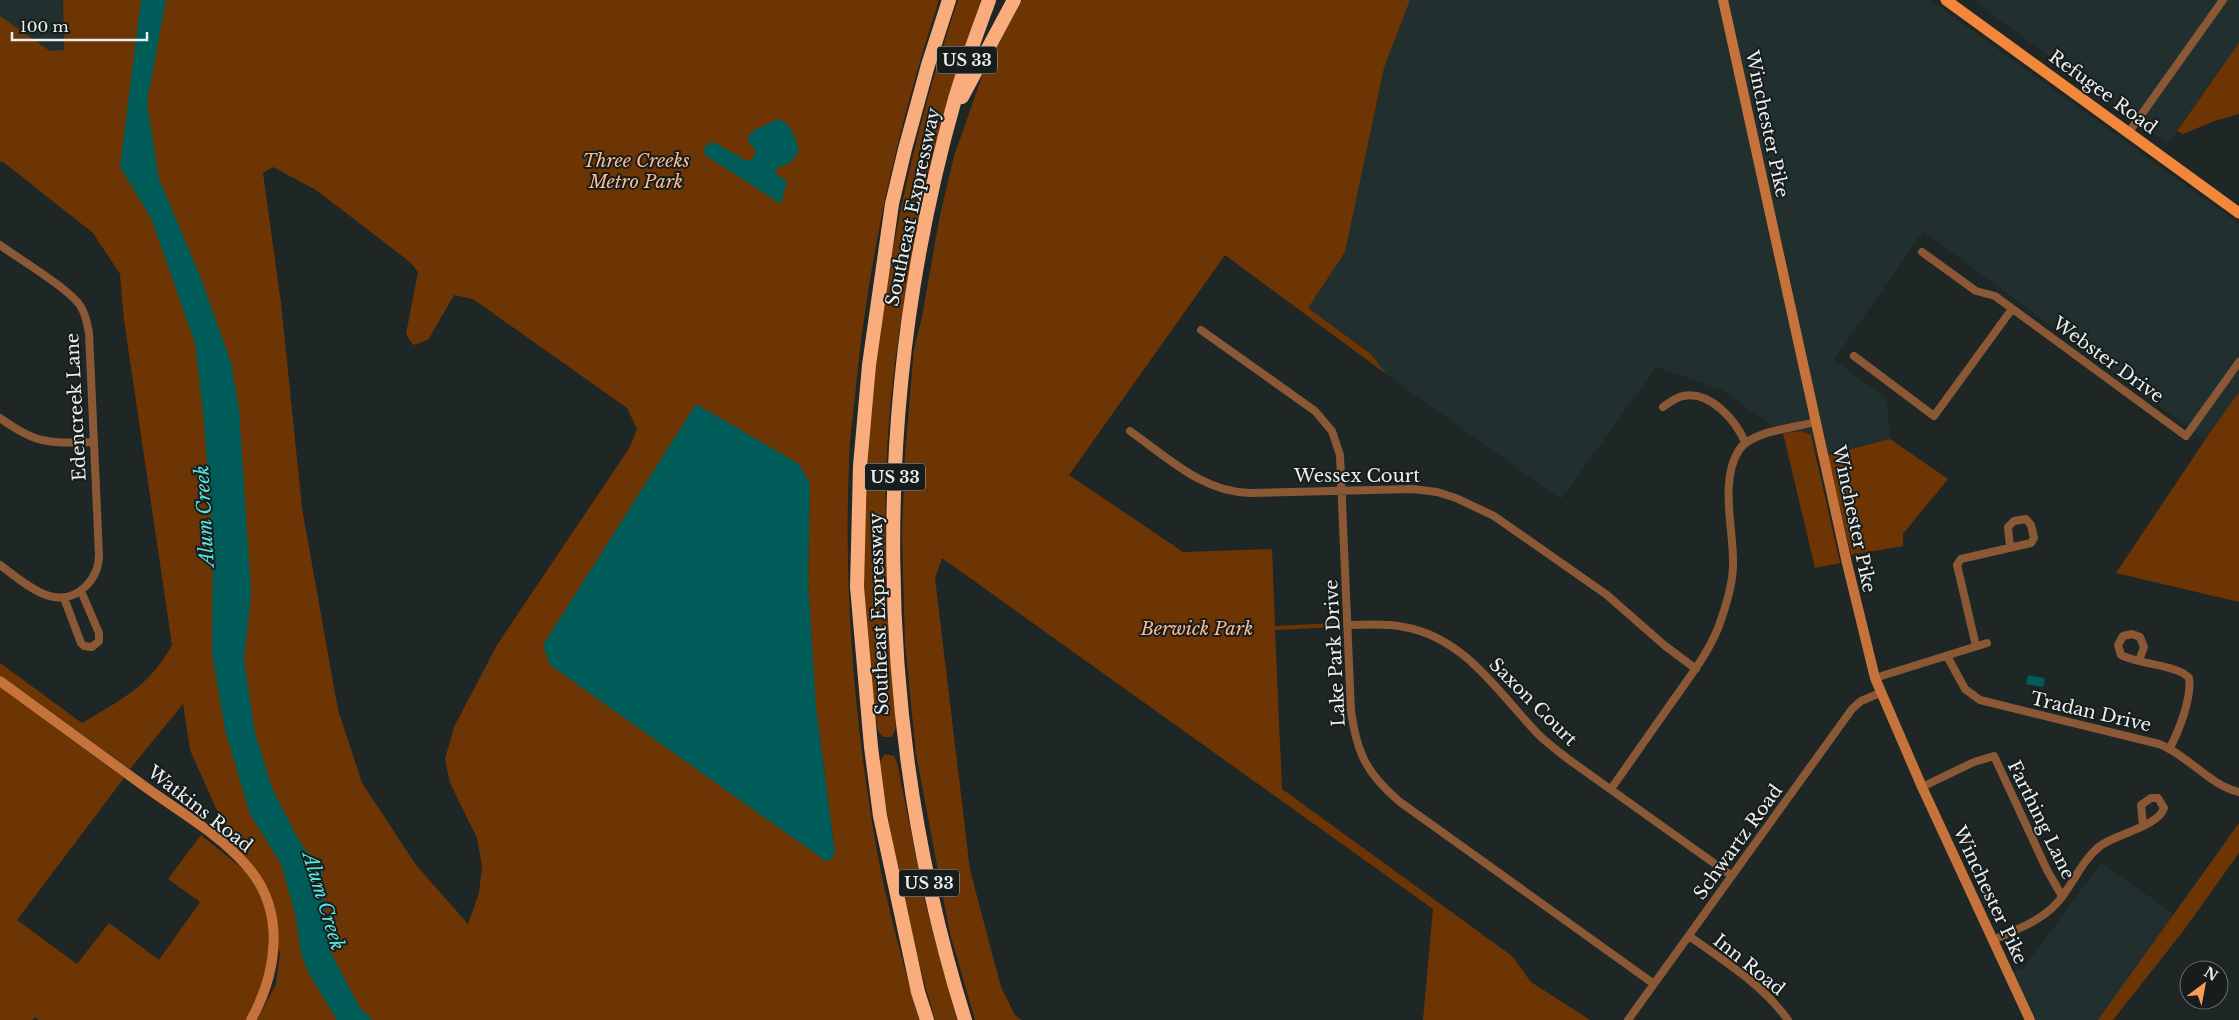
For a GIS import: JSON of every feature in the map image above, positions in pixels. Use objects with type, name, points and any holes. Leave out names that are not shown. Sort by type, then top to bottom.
[{"type":"highway","name":"Southeast Expressway","points":[[927,1020],[918,992],[880,816],[871,747],[857,578],[861,454],[868,365],[880,276],[892,204],[905,149],[928,65],[949,0]]},
{"type":"highway","name":"Southeast Expressway","points":[[965,1020],[942,938],[924,863],[908,763],[896,647],[892,528],[898,405],[910,315],[928,212],[949,122],[968,59],[989,0]]},
{"type":"highway","points":[[949,122],[1014,0]]},
{"type":"main road","name":"Winchester Pike","points":[[1723,0],[1815,422],[1875,678],[1922,787],[2030,1020]]},
{"type":"main road","name":"Refugee Road","points":[[1946,0],[2239,213]]},
{"type":"main road","name":"Watkins Road","points":[[0,682],[212,836],[247,866],[267,900],[274,936],[272,968],[267,988],[251,1020]]},
{"type":"street","points":[[2129,132],[2223,0]]},
{"type":"street","name":"Edencreek Lane","points":[[0,245],[68,293],[80,306],[86,319],[89,334],[99,566],[94,576],[81,591],[67,597]]},
{"type":"street","name":"Webster Drive","points":[[1922,252],[1976,292],[1995,296],[2186,436],[2239,362]]},
{"type":"street","points":[[1854,356],[1934,416],[2012,309]]},
{"type":"street","name":"Lake Park Drive","points":[[1201,330],[1315,411],[1332,431],[1340,455],[1351,711],[1356,744],[1370,773],[1380,786],[1400,802],[1654,984]]},
{"type":"street","points":[[1663,407],[1683,396],[1695,397],[1710,402],[1734,421],[1746,442]]},
{"type":"street","points":[[0,418],[24,434],[41,441],[54,443],[93,442]]},
{"type":"street","points":[[1611,789],[1696,669],[1711,643],[1722,617],[1733,568],[1730,474],[1736,455],[1746,442],[1762,434],[1815,422]]},
{"type":"street","name":"Wessex Court","points":[[1130,431],[1198,479],[1223,490],[1250,493],[1413,488],[1437,492],[1476,506],[1515,529],[1607,595],[1664,645],[1696,669]]},
{"type":"street","points":[[1976,646],[1957,565],[1958,561],[2010,547]]},
{"type":"street","points":[[0,565],[44,595],[67,597],[81,643],[84,646],[92,647],[98,641],[98,633],[81,591]]},
{"type":"street","name":"Saxon Court","points":[[1347,625],[1385,624],[1405,627],[1444,641],[1462,654],[1490,680],[1542,738],[1732,876]]},
{"type":"street","points":[[1875,678],[1987,643]]},
{"type":"street","name":"Tradan Drive","points":[[1947,656],[1965,689],[1980,700],[2159,744],[2170,748],[2225,787],[2239,792]]},
{"type":"street","points":[[2139,661],[2181,671],[2189,678],[2189,691],[2179,729],[2170,748]]},
{"type":"street","name":"Schwartz Road","points":[[1628,1020],[1852,709],[1861,701],[1880,693]]},
{"type":"street","name":"Farthing Lane","points":[[1922,787],[1974,762],[1994,756],[2047,870],[2062,896]]},
{"type":"street","points":[[1993,940],[2042,917],[2057,903],[2099,846],[2143,825]]},
{"type":"street","name":"Inn Road","points":[[1689,936],[1752,981],[1767,994],[1788,1020]]},
{"type":"shaded area","points":[[0,0],[62,0],[64,50],[50,51],[0,16]]},
{"type":"shaded area","points":[[1410,0],[1930,0],[2239,224],[2239,392],[2205,440],[1923,231],[1834,360],[1887,399],[1890,439],[1817,457],[1811,435],[1801,431],[1783,433],[1722,390],[1656,367],[1561,499],[1386,374],[1371,354],[1308,308],[1345,252],[1384,68]]},
{"type":"shaded area","points":[[1973,0],[2239,0],[2239,43],[2168,144]]},
{"type":"shaded area","points":[[2101,863],[2174,914],[2098,1020],[2036,1020],[2013,972],[2024,968]]},
{"type":"green space","name":"Three Creeks Metro Park","points":[[63,0],[939,0],[898,143],[877,239],[862,337],[849,454],[849,599],[855,689],[865,778],[876,847],[887,897],[919,1020],[257,1020],[276,984],[280,953],[268,927],[269,942],[265,976],[246,1020],[39,1020],[35,1017],[32,1020],[0,1020],[0,687],[124,778],[17,920],[77,964],[109,923],[159,960],[200,902],[168,879],[201,835],[243,869],[190,750],[183,704],[130,769],[0,675],[0,663],[82,723],[122,699],[144,682],[154,672],[172,645],[124,320],[120,274],[93,233],[2,161],[0,163],[0,16],[50,51],[64,50]],"holes":[[[273,167],[316,190],[410,262],[418,272],[406,334],[413,345],[428,340],[454,295],[473,299],[627,408],[637,429],[630,447],[497,645],[454,727],[445,759],[450,783],[477,838],[482,866],[479,893],[468,924],[416,865],[362,783],[338,710],[302,508],[281,303],[263,173]],[[799,464],[810,484],[808,580],[814,682]],[[816,712],[835,854],[827,861]]]},
{"type":"green space","points":[[958,0],[981,0],[949,103],[922,208],[902,314],[889,421],[885,535],[890,650],[896,727],[892,737],[883,737],[878,731],[864,606],[868,438],[886,290],[899,216],[935,71]]},
{"type":"green space","name":"Berwick Park","points":[[1022,0],[1410,0],[1384,68],[1345,252],[1308,308],[1371,354],[1386,374],[1225,255],[1069,475],[1183,552],[1272,549],[1275,626],[1337,623],[1337,627],[1275,630],[1282,789],[1512,956],[1531,982],[1590,1020],[1423,1020],[1433,909],[942,558],[935,578],[970,870],[1001,987],[1015,1015],[1022,1020],[975,1020],[950,934],[916,754],[905,643],[902,534],[905,455],[914,349],[922,317],[939,220],[954,156],[985,68]]},
{"type":"green space","points":[[2239,43],[2239,114],[2183,134],[2177,131]]},
{"type":"green space","points":[[2239,392],[2239,602],[2116,573],[2205,440]]},
{"type":"green space","points":[[1801,431],[1811,435],[1840,563],[1815,568],[1783,433]]},
{"type":"green space","points":[[1890,439],[1948,479],[1903,534],[1903,546],[1851,555],[1828,455]]},
{"type":"green space","points":[[885,754],[894,756],[897,762],[925,902],[957,1020],[935,1020],[926,988],[902,893],[890,828],[879,763]]},
{"type":"green space","points":[[2239,823],[2239,853],[2184,930],[2113,1020],[2098,1020]]},
{"type":"water","name":"Alum Creek","points":[[141,0],[166,0],[147,102],[159,179],[200,276],[231,362],[239,409],[251,592],[244,660],[255,733],[272,788],[298,839],[322,872],[329,949],[360,1008],[373,1020],[337,1020],[307,970],[300,949],[296,917],[281,864],[250,814],[225,730],[212,653],[213,546],[204,422],[195,343],[151,218],[120,167]]},
{"type":"water","points":[[778,119],[786,124],[795,137],[799,151],[790,163],[776,168],[777,175],[787,181],[781,204],[705,155],[704,148],[714,142],[745,160],[752,160],[756,151],[747,137],[755,130]]},
{"type":"water","points":[[696,404],[799,464],[810,484],[808,580],[816,708],[835,854],[827,862],[550,665],[543,645]]},
{"type":"water","points":[[2028,675],[2045,678],[2043,687],[2026,684]]}]
